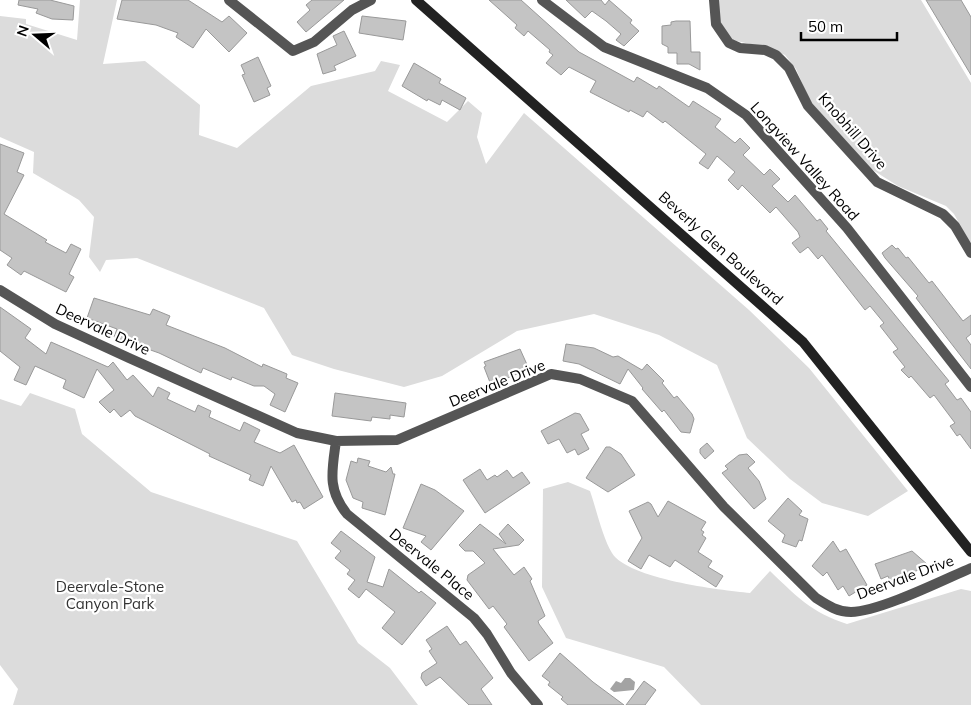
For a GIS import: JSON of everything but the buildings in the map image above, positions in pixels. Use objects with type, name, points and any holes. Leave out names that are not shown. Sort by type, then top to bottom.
[{"type":"main road","name":"Beverly Glen Boulevard","points":[[416,0],[803,342],[971,552]]},
{"type":"street","points":[[229,0],[293,51],[314,42],[352,10],[370,0]]},
{"type":"street","name":"Longview Valley Road","points":[[542,0],[604,48],[707,88],[746,115],[847,228],[971,387]]},
{"type":"street","name":"Knobhill Drive","points":[[714,0],[716,24],[729,43],[740,48],[765,50],[776,55],[790,68],[808,106],[877,182],[944,214],[955,226],[971,253]]},
{"type":"street","name":"Deervale Drive","points":[[0,290],[55,324],[137,362],[297,433],[336,441],[397,440],[551,374],[580,379],[632,401],[724,507],[816,598],[832,609],[852,612],[878,606],[971,568]]},
{"type":"street","name":"Deervale Place","points":[[336,441],[332,476],[337,502],[347,514],[474,618],[487,634],[511,673],[538,705]]},
{"type":"green space","points":[[80,0],[117,0],[103,64],[145,61],[200,105],[199,135],[237,148],[311,86],[375,71],[381,61],[400,65],[388,91],[447,122],[468,101],[482,113],[477,137],[486,164],[524,113],[749,310],[809,368],[908,491],[868,516],[822,503],[790,479],[747,438],[717,365],[659,335],[594,314],[517,331],[442,376],[404,387],[334,369],[292,355],[264,308],[137,258],[106,260],[100,272],[89,257],[94,217],[79,200],[33,173],[34,152],[0,137],[0,16],[26,19],[26,24],[77,40]]},
{"type":"green space","points":[[719,0],[921,0],[971,83],[971,245],[954,214],[946,206],[898,186],[868,167],[810,101],[796,69],[785,55],[768,48],[732,40],[719,20]]},
{"type":"green space","name":"Deervale-Stone Canyon Park","points":[[30,393],[75,409],[82,434],[151,492],[297,541],[358,643],[390,668],[418,705],[13,705],[18,689],[0,665],[0,399],[21,406]]},
{"type":"green space","points":[[568,482],[590,491],[609,547],[621,562],[636,570],[676,582],[750,593],[770,571],[814,609],[847,624],[961,589],[971,591],[971,705],[701,705],[664,667],[566,638],[542,587],[543,489]]},
{"type":"shaded area","points":[[625,678],[630,678],[635,682],[634,690],[614,692],[610,689],[616,681],[621,683]]}]
